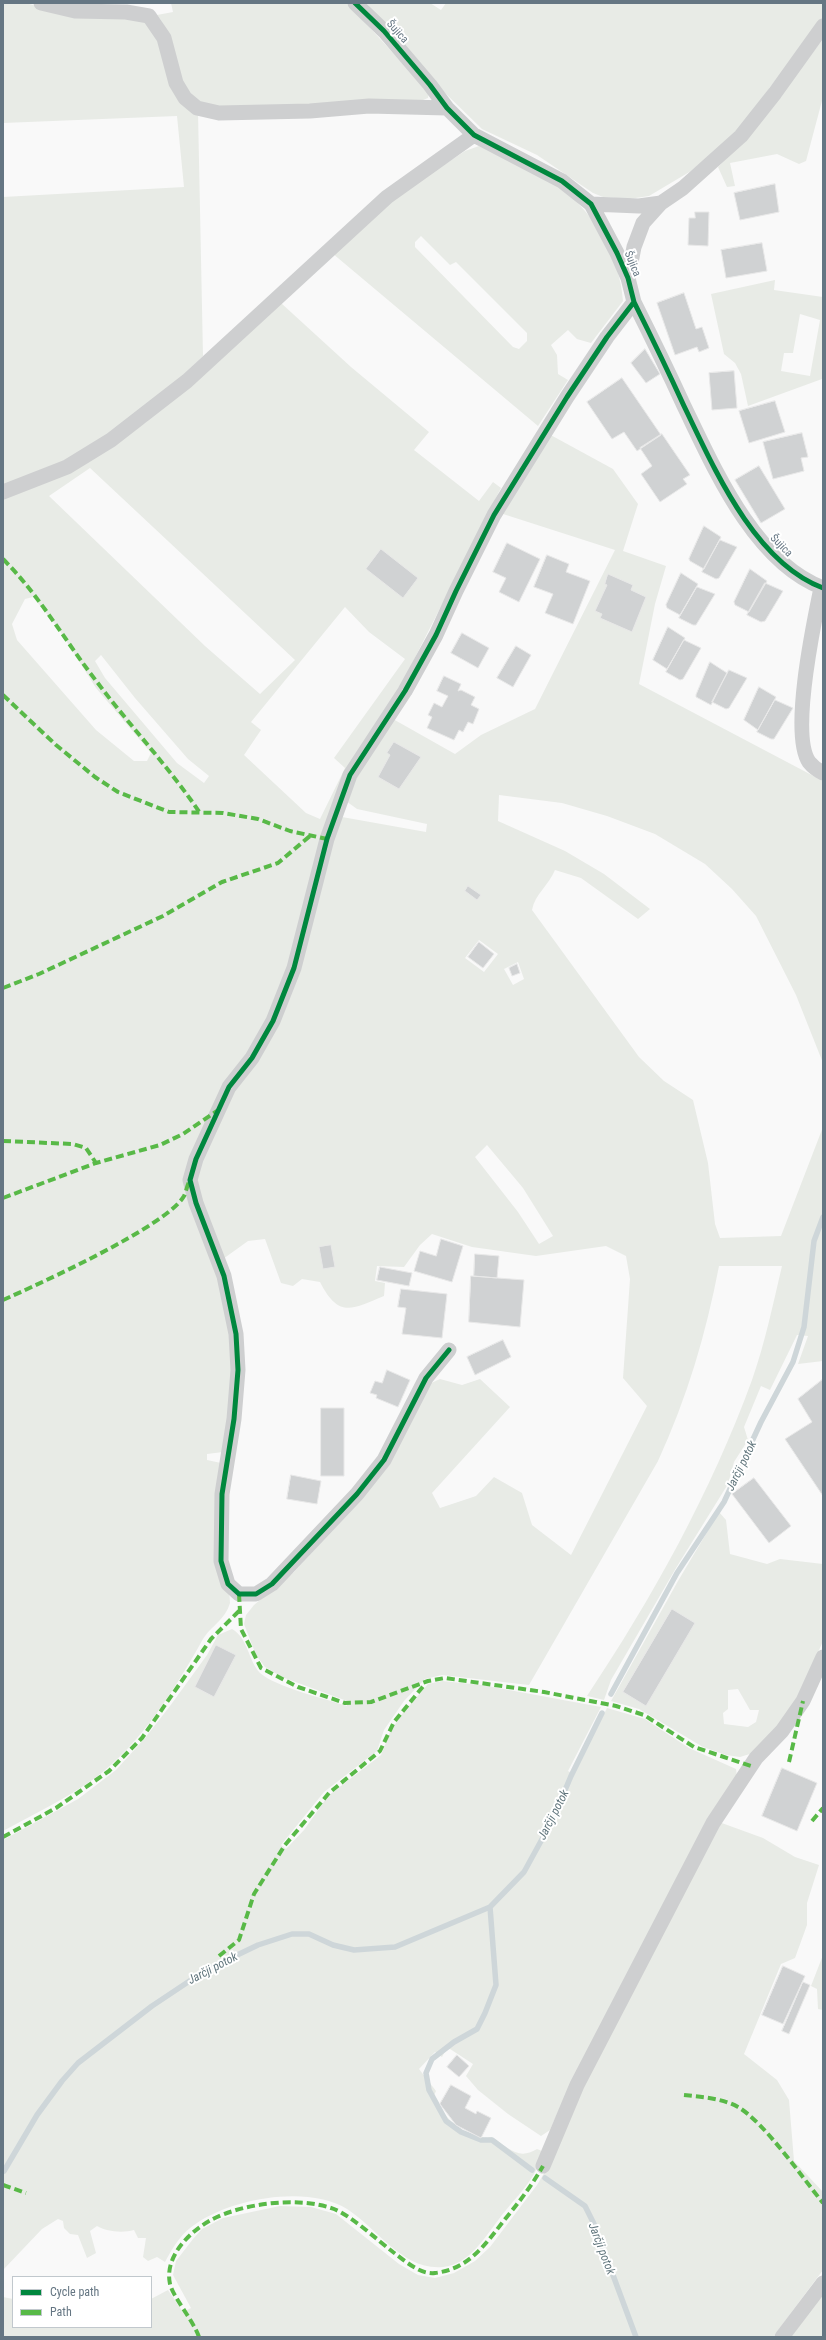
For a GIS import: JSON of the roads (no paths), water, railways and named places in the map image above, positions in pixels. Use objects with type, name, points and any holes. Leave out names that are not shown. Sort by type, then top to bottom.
[{"type":"street","points":[[42,3],[75,11],[126,12],[149,16],[164,38],[176,83],[184,98],[197,108],[219,113],[234,113],[310,111],[369,106],[447,108]]},
{"type":"street","name":"Šujica","points":[[355,3],[389,37],[430,85],[447,108],[474,135],[562,181],[591,204],[628,278],[634,302],[716,471],[747,521],[766,547],[790,569],[822,588],[806,667],[802,732],[808,761],[823,773]]},
{"type":"street","points":[[628,278],[634,247],[643,223],[661,203],[709,167],[741,136],[775,93],[823,26]]},
{"type":"street","points":[[3,492],[67,467],[111,440],[187,381],[387,197],[474,135]]},
{"type":"street","points":[[591,204],[639,206],[661,203]]},
{"type":"street","points":[[449,1350],[426,1378],[384,1460],[357,1494],[272,1584],[256,1594],[239,1594],[228,1584],[220,1561],[222,1494],[234,1419],[238,1370],[236,1334],[224,1276],[196,1203],[190,1180],[196,1159],[229,1087],[252,1058],[273,1021],[294,968],[327,839],[350,775],[405,691],[436,636],[456,591],[494,515],[579,379],[607,337],[634,302]]},
{"type":"street","points":[[543,2166],[580,2078],[713,1823],[756,1758],[782,1731],[803,1701],[823,1657]]},
{"type":"street","points":[[782,2337],[823,2283]]},
{"type":"waterway","name":"Jarčji potok","points":[[611,1694],[677,1573],[724,1502],[761,1422],[793,1362],[804,1327],[814,1241],[823,1217]]},
{"type":"waterway","name":"Jarčji potok","points":[[4,2171],[37,2115],[62,2081],[78,2063],[152,2006],[206,1970],[258,1945],[292,1934],[309,1934],[333,1945],[354,1950],[395,1947],[490,1907],[524,1872],[552,1821],[571,1776],[602,1713]]},
{"type":"waterway","name":"Jarčji potok","points":[[490,1907],[496,1985],[477,2029],[454,2042],[432,2059],[426,2073],[429,2090],[446,2121],[461,2132],[481,2140],[492,2140],[532,2170]]},
{"type":"waterway","name":"Jarčji potok","points":[[545,2178],[585,2206],[594,2224],[636,2337]]}]
